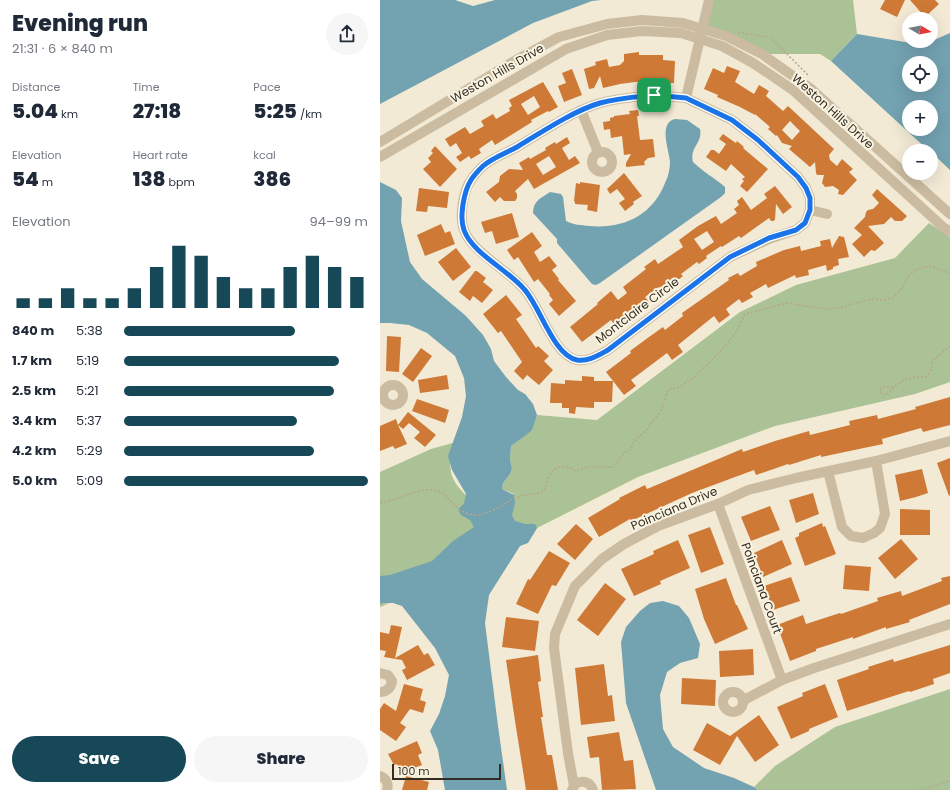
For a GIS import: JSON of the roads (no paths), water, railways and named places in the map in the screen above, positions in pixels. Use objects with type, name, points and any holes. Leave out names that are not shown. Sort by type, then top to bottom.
[{"type":"street","points":[[686,98],[699,39],[710,0]]},
{"type":"street","name":"Weston Hills Drive","points":[[380,142],[516,60],[559,37],[607,24],[642,20],[683,23],[726,36],[762,54],[810,88],[950,214]]},
{"type":"street","name":"Weston Hills Drive","points":[[380,157],[566,49],[607,35],[642,31],[681,34],[722,46],[753,63],[793,90],[906,194],[944,228],[950,231]]},
{"type":"street","name":"Montclaire Circle","points":[[654,95],[686,98],[732,120],[758,140],[802,182],[810,198],[810,210],[805,223],[796,230],[769,238],[730,257],[608,350],[591,359],[577,360],[567,355],[556,345],[545,323],[524,289],[474,246],[464,230],[462,212],[465,194],[471,180],[484,166],[581,110],[600,103],[654,95]]},
{"type":"street","points":[[581,110],[598,152]]},
{"type":"street","points":[[810,210],[827,214]]},
{"type":"street","name":"Poinciana Drive","points":[[573,788],[554,648],[555,634],[574,586],[602,559],[624,544],[658,526],[718,504],[748,490],[828,471],[876,462],[950,441]]},
{"type":"street","points":[[828,471],[842,527],[851,536],[863,538],[874,533],[880,528],[885,514],[876,462]]},
{"type":"street","name":"Poinciana Court","points":[[718,504],[782,680]]},
{"type":"street","points":[[744,700],[782,680],[814,668],[950,624]]},
{"type":"street","points":[[380,673],[388,675],[392,681],[390,688],[387,691],[380,692]]},
{"type":"street","points":[[380,776],[387,781],[388,785],[386,790]]},
{"type":"street","name":"Poinciana Drive","points":[[573,788],[580,782],[584,782],[590,784],[593,790]]},
{"type":"water","points":[[380,0],[455,0],[473,6],[495,0],[601,0],[592,1],[533,23],[380,104]]},
{"type":"water","points":[[950,33],[950,170],[938,159],[938,144],[921,144],[913,136],[938,136],[938,100],[902,100],[902,126],[831,61],[857,34],[902,42],[902,48],[938,48],[938,38]]},
{"type":"water","points":[[675,119],[687,120],[700,129],[700,138],[694,149],[692,157],[693,162],[725,187],[725,193],[600,283],[596,285],[592,284],[557,243],[557,239],[533,213],[534,206],[538,200],[550,192],[561,194],[563,197],[566,221],[577,225],[613,225],[635,218],[652,204],[666,181],[670,162],[666,131],[670,122]]},
{"type":"water","points":[[380,182],[396,190],[402,198],[401,221],[410,262],[422,279],[466,316],[483,335],[491,349],[494,361],[506,377],[518,390],[525,394],[533,404],[537,415],[533,428],[530,432],[511,446],[510,459],[512,469],[503,483],[502,489],[514,495],[515,503],[512,515],[515,521],[525,524],[535,524],[537,528],[528,543],[520,546],[489,595],[485,623],[507,790],[445,790],[438,750],[430,731],[439,714],[445,696],[449,675],[435,648],[402,606],[393,603],[380,604],[380,576],[390,575],[432,561],[453,541],[474,527],[470,520],[461,515],[458,509],[464,504],[466,494],[452,470],[448,456],[462,417],[466,396],[464,378],[455,356],[427,333],[409,325],[380,323]]},
{"type":"water","points":[[663,601],[679,606],[689,618],[700,644],[698,658],[680,663],[667,672],[660,695],[663,729],[673,747],[704,768],[734,778],[758,790],[656,790],[626,703],[621,642],[626,627],[640,611],[650,603]]}]
